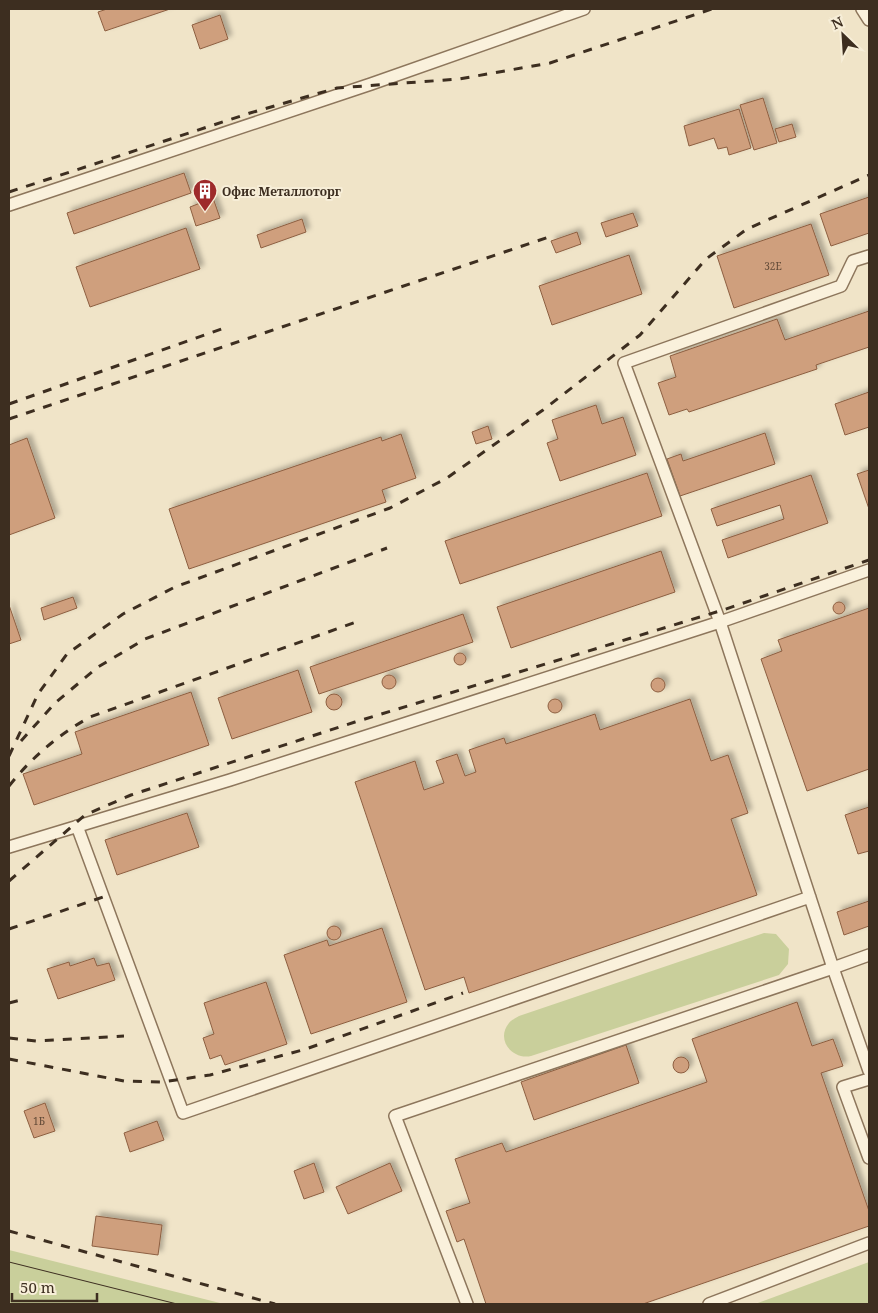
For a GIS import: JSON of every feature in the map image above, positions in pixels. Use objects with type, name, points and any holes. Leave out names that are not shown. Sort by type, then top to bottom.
[{"type":"street","points":[[9,205],[371,84],[584,9]]},
{"type":"street","points":[[862,9],[869,20]]},
{"type":"street","points":[[869,256],[853,261],[841,286],[624,363],[720,622],[833,968],[869,1070]]},
{"type":"street","points":[[9,847],[230,780],[720,622],[869,570]]},
{"type":"street","points":[[77,826],[183,1113],[810,897]]},
{"type":"street","points":[[467,1304],[395,1116],[869,955]]},
{"type":"street","points":[[869,1079],[843,1087],[869,1158]]},
{"type":"street","points":[[709,1304],[869,1242]]},
{"type":"green space","points":[[764,933],[776,934],[789,949],[788,964],[779,975],[531,1056],[518,1055],[512,1052],[505,1042],[505,1029],[510,1022],[519,1016]]},
{"type":"green space","points":[[9,1250],[224,1304],[9,1304]]},
{"type":"green space","points":[[869,1262],[869,1304],[755,1304]]},
{"type":"building","points":[[107,9],[170,9],[105,31],[98,12]]},
{"type":"building","points":[[220,15],[228,39],[200,49],[192,25]]},
{"type":"building","points":[[763,98],[777,143],[754,150],[740,105]]},
{"type":"building","points":[[739,109],[751,148],[729,155],[727,147],[718,149],[714,138],[689,146],[684,126]]},
{"type":"building","points":[[792,124],[796,137],[779,142],[775,129]]},
{"type":"building","points":[[184,173],[191,193],[74,234],[67,213]]},
{"type":"building","points":[[869,197],[869,233],[831,246],[820,214]]},
{"type":"building","name":"Офис Металлоторг","points":[[213,198],[220,218],[196,226],[190,207]]},
{"type":"building","points":[[633,213],[638,226],[606,237],[601,223]]},
{"type":"building","points":[[302,219],[306,232],[261,248],[257,235]]},
{"type":"building","points":[[811,224],[829,275],[734,308],[717,256]]},
{"type":"building","points":[[186,228],[200,269],[90,307],[76,267]]},
{"type":"building","points":[[577,232],[581,244],[556,253],[551,241]]},
{"type":"building","points":[[629,255],[642,294],[552,325],[539,286]]},
{"type":"building","points":[[869,311],[869,347],[816,365],[817,369],[689,412],[687,409],[669,415],[658,383],[676,377],[670,356],[777,319],[785,340]]},
{"type":"building","points":[[869,392],[869,427],[845,435],[835,404]]},
{"type":"building","points":[[596,405],[602,424],[623,417],[636,455],[560,481],[547,443],[558,439],[552,420]]},
{"type":"building","points":[[488,426],[492,439],[476,444],[472,432]]},
{"type":"building","points":[[765,433],[775,464],[680,496],[667,459],[681,454],[683,461]]},
{"type":"building","points":[[401,434],[416,478],[382,490],[386,502],[189,569],[169,509],[381,437],[382,441]]},
{"type":"building","points":[[27,438],[55,518],[9,535],[9,445]]},
{"type":"building","points":[[869,470],[869,509],[857,474]]},
{"type":"building","points":[[647,473],[662,516],[460,584],[445,541]]},
{"type":"building","points":[[811,475],[828,523],[728,558],[722,540],[784,519],[780,505],[717,526],[711,509]]},
{"type":"building","points":[[661,551],[675,592],[511,648],[497,607]]},
{"type":"building","points":[[73,597],[77,608],[44,620],[41,608]]},
{"type":"building","points":[[839,602],[845,608],[839,614],[833,608]]},
{"type":"building","points":[[9,605],[21,640],[9,644]]},
{"type":"building","points":[[869,608],[869,769],[807,791],[761,659],[782,651],[778,640]]},
{"type":"building","points":[[463,614],[473,642],[319,694],[310,667]]},
{"type":"building","points":[[458,653],[462,653],[466,659],[462,665],[458,665],[454,661],[454,657]]},
{"type":"building","points":[[298,670],[312,712],[232,739],[218,698]]},
{"type":"building","points":[[386,675],[392,675],[396,682],[392,689],[386,689],[382,685],[382,679]]},
{"type":"building","points":[[658,678],[663,680],[665,685],[663,690],[658,692],[653,690],[651,685],[653,680]]},
{"type":"building","points":[[191,692],[209,745],[34,805],[23,774],[82,754],[75,732]]},
{"type":"building","points":[[331,694],[337,694],[342,699],[340,708],[331,710],[326,705],[326,699]]},
{"type":"building","points":[[555,699],[560,701],[562,706],[560,711],[555,713],[550,711],[548,706],[550,701]]},
{"type":"building","points":[[690,699],[711,761],[728,755],[748,813],[731,819],[757,895],[469,993],[464,977],[425,990],[355,782],[415,761],[424,790],[444,783],[436,761],[457,754],[465,776],[476,772],[469,750],[504,738],[506,744],[595,714],[600,730]]},
{"type":"building","points":[[869,807],[869,851],[858,854],[845,815]]},
{"type":"building","points":[[187,813],[199,847],[117,875],[105,840]]},
{"type":"building","points":[[869,901],[869,926],[844,935],[837,912]]},
{"type":"building","points":[[334,926],[339,928],[341,933],[339,938],[334,940],[329,938],[327,933],[329,928]]},
{"type":"building","points":[[382,928],[407,1002],[311,1034],[284,955],[327,940],[329,946]]},
{"type":"building","points":[[94,958],[97,966],[109,963],[115,980],[58,999],[47,969],[69,962],[70,966]]},
{"type":"building","points":[[266,982],[287,1044],[225,1065],[221,1055],[210,1059],[203,1038],[214,1034],[204,1003]]},
{"type":"building","points":[[797,1002],[812,1046],[833,1039],[843,1066],[821,1073],[869,1211],[869,1226],[643,1304],[486,1304],[464,1239],[457,1242],[446,1211],[470,1203],[455,1159],[502,1143],[506,1152],[707,1082],[692,1039]]},
{"type":"building","points":[[626,1045],[639,1083],[534,1120],[521,1082]]},
{"type":"building","points":[[681,1057],[687,1059],[689,1065],[687,1071],[681,1073],[675,1071],[673,1065],[675,1059]]},
{"type":"building","points":[[45,1103],[55,1131],[34,1138],[24,1111]]},
{"type":"building","points":[[157,1121],[164,1140],[130,1152],[124,1133]]},
{"type":"building","points":[[314,1163],[324,1192],[304,1199],[294,1171]]},
{"type":"building","points":[[390,1163],[402,1191],[348,1214],[336,1187]]},
{"type":"building","points":[[96,1216],[162,1225],[158,1255],[92,1246]]},
{"type":"tram line","points":[[9,1262],[177,1304]]},
{"type":"railway","points":[[9,192],[250,113],[337,88],[459,79],[550,63],[712,9]]},
{"type":"railway","points":[[9,756],[38,694],[67,654],[123,614],[175,587],[390,508],[447,478],[543,410],[640,335],[706,259],[747,229],[869,175]]},
{"type":"railway","points":[[9,419],[552,236]]},
{"type":"railway","points":[[9,404],[227,327]]},
{"type":"railway","points":[[21,741],[55,703],[98,667],[145,639],[387,548]]},
{"type":"railway","points":[[9,881],[85,815],[131,795],[355,722],[723,610],[869,560]]},
{"type":"railway","points":[[9,786],[46,747],[90,717],[359,621]]},
{"type":"railway","points":[[9,929],[103,897]]},
{"type":"railway","points":[[9,1059],[124,1081],[162,1082],[210,1075],[306,1049],[463,993]]},
{"type":"railway","points":[[9,1003],[25,999]]},
{"type":"railway","points":[[9,1038],[36,1041],[124,1036]]},
{"type":"railway","points":[[9,1231],[275,1304]]},
{"type":"place","name":"Офис Металлоторг","points":[[205,212]]}]
